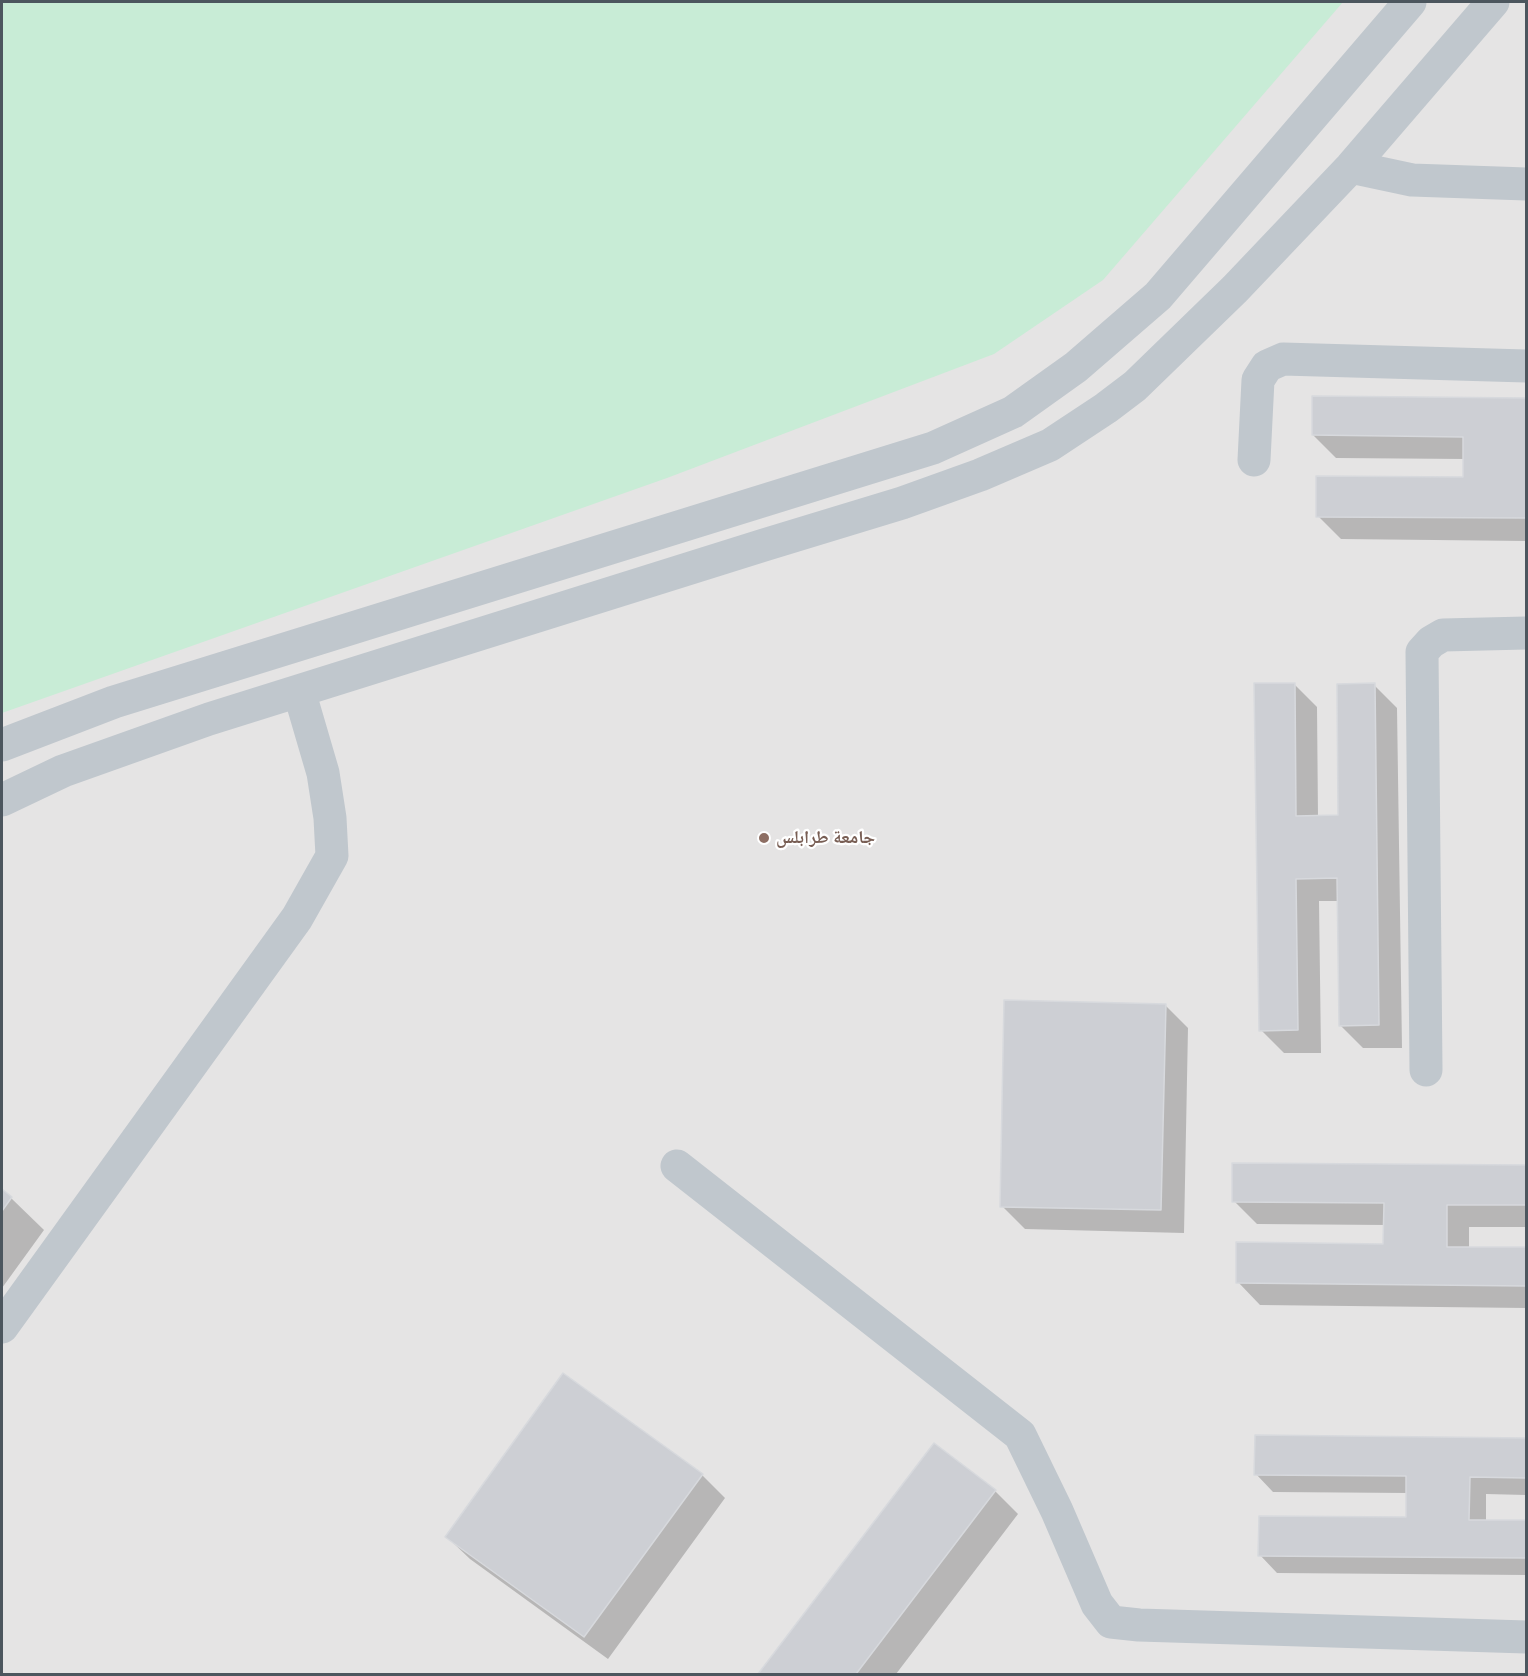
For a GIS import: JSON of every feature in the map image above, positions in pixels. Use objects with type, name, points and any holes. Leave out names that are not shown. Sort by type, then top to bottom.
[{"type":"street","points":[[2,745],[114,702],[933,448],[1013,412],[1076,367],[1158,296],[1410,2]]},
{"type":"street","points":[[2,800],[63,771],[209,719],[902,504],[980,475],[1050,445],[1135,386],[1235,289],[1351,167],[1493,2]]},
{"type":"street","points":[[1351,167],[1412,180],[1527,184]]},
{"type":"street","points":[[1254,460],[1258,380],[1267,366],[1283,359],[1527,366]]},
{"type":"street","points":[[1076,367],[1106,408]]},
{"type":"street","points":[[1426,1070],[1422,652],[1431,642],[1443,636],[1527,633]]},
{"type":"street","points":[[2,1327],[297,918],[332,856],[330,818],[323,773],[299,691]]},
{"type":"street","points":[[677,1166],[1020,1435],[1057,1511],[1097,1604],[1112,1622],[1151,1626],[1527,1637]]},
{"type":"shaded area","name":"جامعة طرابلس","points":[[2,2],[1526,2],[1526,1674],[2,1674]]},
{"type":"green space","points":[[2,2],[1343,2],[1103,280],[994,354],[667,478],[2,713]]},
{"type":"building","points":[[1312,396],[1526,398],[1526,518],[1316,517],[1316,476],[1463,477],[1463,437],[1312,435]]},
{"type":"building","points":[[1254,683],[1295,683],[1296,816],[1338,815],[1337,684],[1375,683],[1379,1025],[1339,1026],[1337,878],[1296,879],[1298,1030],[1259,1031]]},
{"type":"building","points":[[1004,1000],[1166,1004],[1161,1210],[1000,1207]]},
{"type":"building","points":[[1232,1163],[1526,1165],[1526,1205],[1447,1205],[1447,1247],[1526,1247],[1526,1286],[1236,1283],[1236,1242],[1383,1244],[1384,1203],[1232,1202]]},
{"type":"building","points":[[2,1189],[12,1197],[2,1211]]},
{"type":"building","points":[[563,1373],[703,1474],[584,1637],[445,1537]]},
{"type":"building","points":[[1255,1435],[1526,1438],[1526,1478],[1470,1477],[1469,1520],[1526,1520],[1526,1558],[1258,1556],[1259,1516],[1406,1517],[1406,1476],[1254,1475]]},
{"type":"building","points":[[934,1443],[996,1490],[856,1674],[758,1674]]},
{"type":"place","name":"جامعة طرابلس","points":[[764,838]]}]
